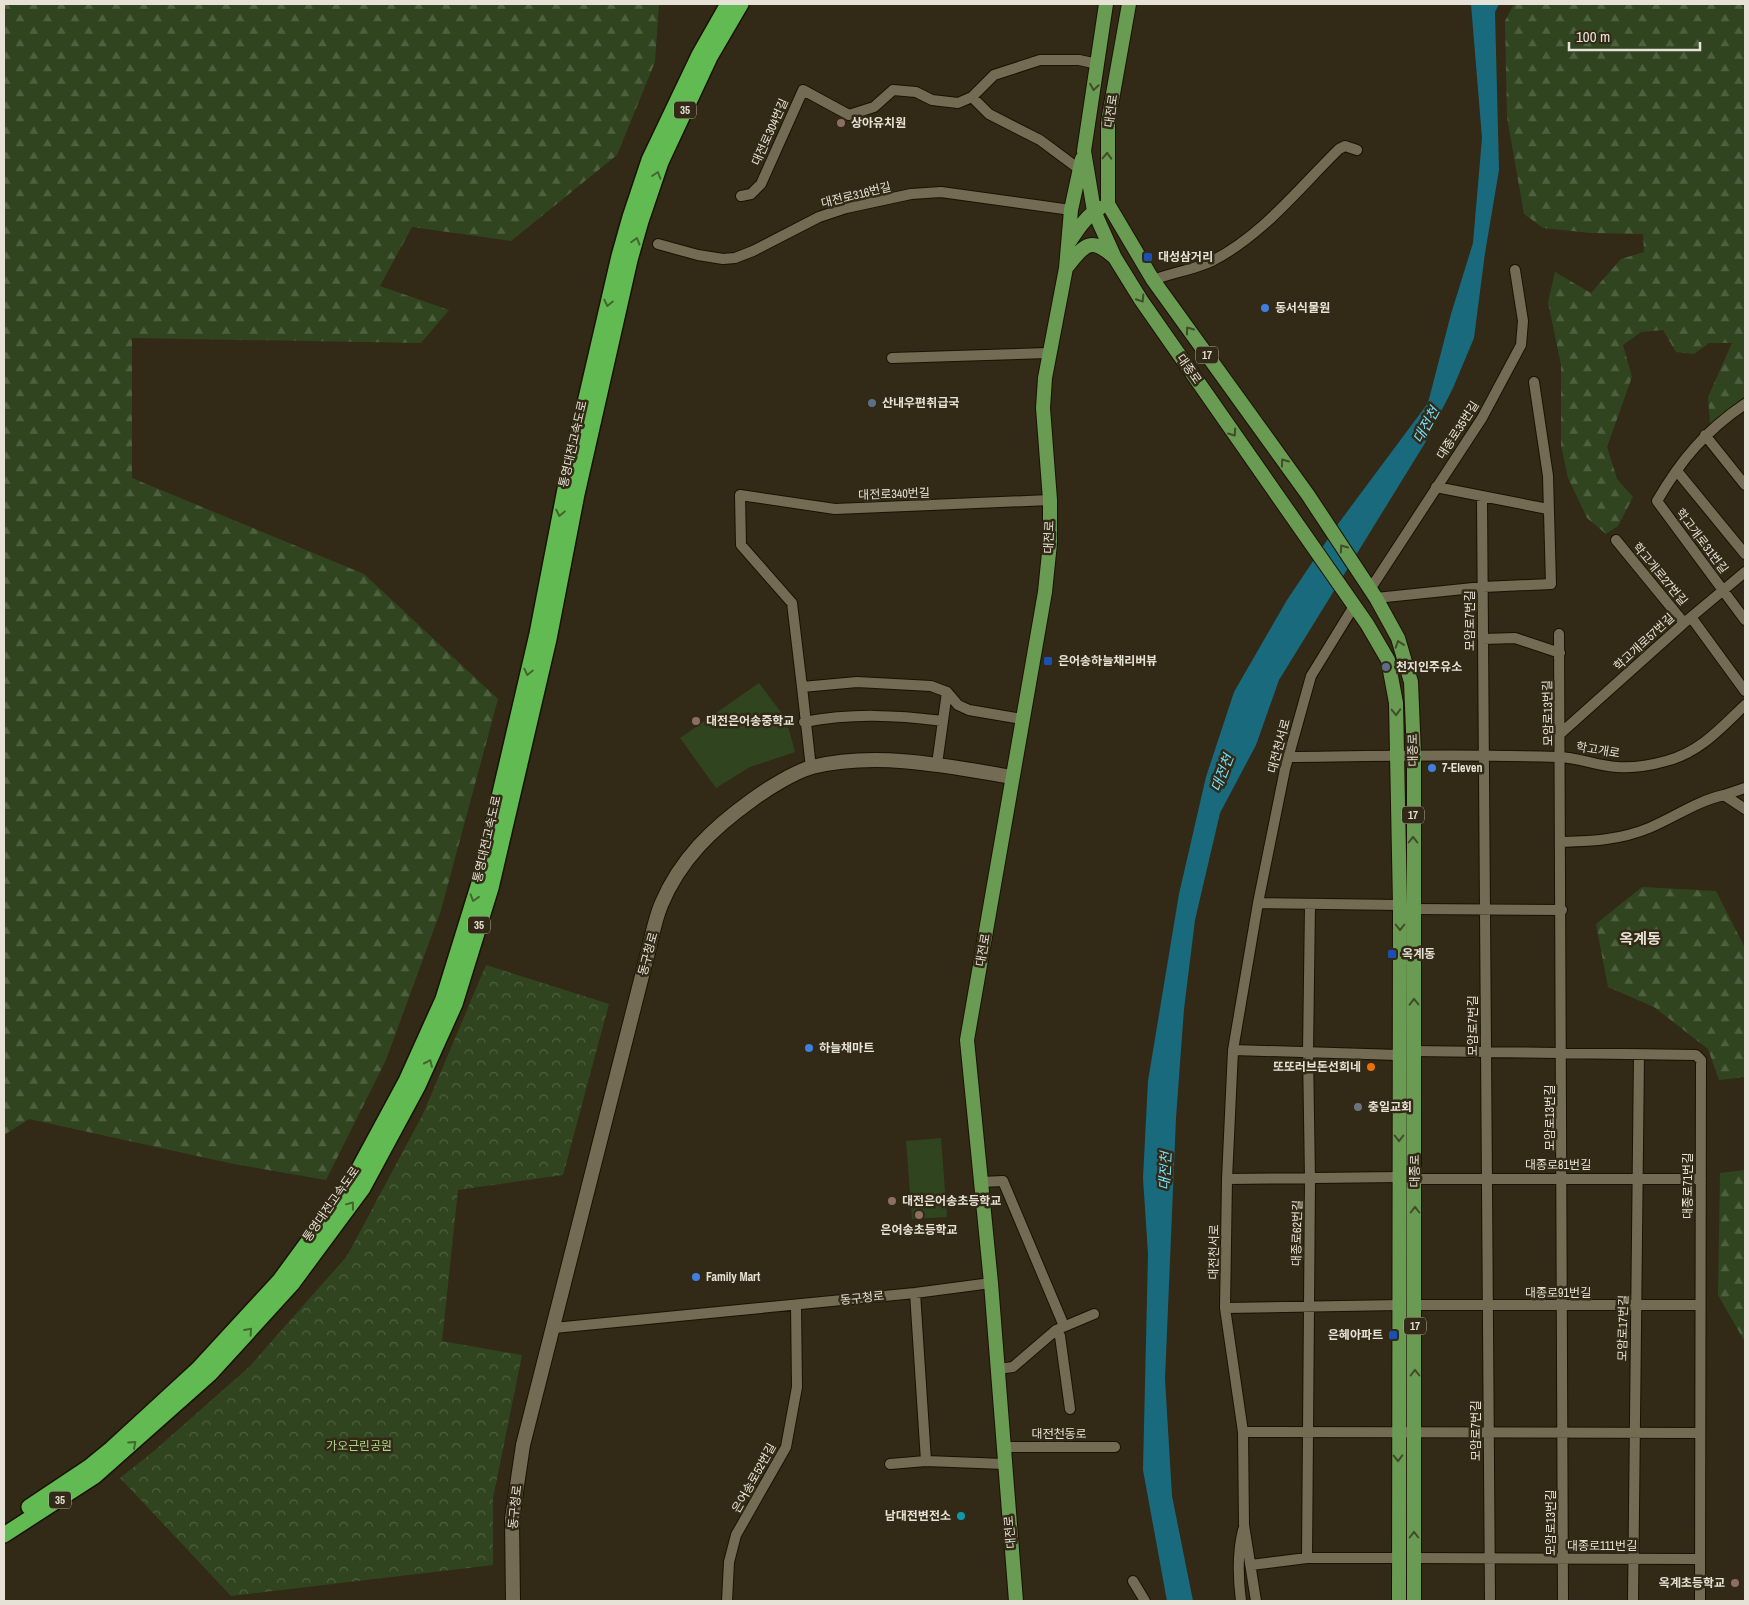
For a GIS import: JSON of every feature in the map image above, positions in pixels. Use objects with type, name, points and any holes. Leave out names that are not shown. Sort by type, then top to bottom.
[{"type":"highway","name":"통영대전고속도로","points":[[4,1535],[21,1519],[92,1472],[198,1369],[280,1280],[351,1184],[406,1081],[443,999],[479,883],[537,634],[565,489],[624,258],[654,151],[698,55],[728,4]]},
{"type":"highway","name":"통영대전고속도로","points":[[636,219],[710,57],[741,4]]},
{"type":"highway","name":"통영대전고속도로","points":[[4,1523],[21,1519]]},
{"type":"main road","name":"대전로","points":[[1016,1601],[991,1283],[968,1040],[1045,592],[1050,543],[1050,500],[1043,408],[1048,353],[1066,268],[1071,210],[1084,151],[1106,4]]},
{"type":"main road","name":"대전로","points":[[1108,204],[1108,122],[1129,4]]},
{"type":"main road","name":"대전로","points":[[1084,151],[1094,211]]},
{"type":"main road","points":[[1068,244],[1080,226],[1094,211],[1108,204]]},
{"type":"main road","name":"대종로","points":[[1108,204],[1153,280],[1312,502],[1374,593],[1398,638],[1411,682],[1414,755],[1398,1055],[1399,1601]]},
{"type":"main road","name":"대종로","points":[[1094,211],[1115,258],[1141,300],[1353,605],[1388,660],[1396,703],[1397,756],[1414,1051],[1414,1601]]},
{"type":"main road","points":[[1066,268],[1081,249],[1091,244],[1102,246],[1115,258]]},
{"type":"main road","name":"동구청로","points":[[513,1601],[512,1519],[523,1445],[661,904],[688,856],[719,824],[765,791],[810,768],[859,761],[937,764],[1012,777]]},
{"type":"street","points":[[1080,169],[1040,140],[989,114],[972,97],[994,75],[1040,60],[1079,60],[1098,64]]},
{"type":"street","name":"대전로304번길","points":[[741,196],[751,194],[761,184],[803,90],[849,115],[874,107],[893,90],[916,92],[932,100],[958,103],[972,97]]},
{"type":"street","points":[[1153,280],[1210,262],[1242,244],[1257,232],[1339,149],[1345,146],[1357,150]]},
{"type":"street","name":"대전로316번길","points":[[658,244],[698,255],[723,259],[735,258],[753,251],[819,217],[846,208],[911,194],[941,192],[1071,210]]},
{"type":"street","name":"대종로35번길","points":[[1374,593],[1436,487],[1482,418],[1520,345],[1523,321],[1515,270]]},
{"type":"street","points":[[892,358],[1048,353]]},
{"type":"street","points":[[1374,593],[1551,584],[1548,476],[1534,382]]},
{"type":"street","points":[[1745,418],[1742,407],[1705,435],[1677,471],[1745,554]]},
{"type":"street","points":[[1705,435],[1745,485]]},
{"type":"street","name":"학고개로31번길","points":[[1677,471],[1657,501],[1745,620]]},
{"type":"street","points":[[1436,487],[1482,498],[1548,509]]},
{"type":"street","name":"대전로340번길","points":[[802,687],[792,603],[740,546],[740,494],[835,509],[1050,500]]},
{"type":"street","name":"모암로7번길","points":[[1482,498],[1490,1601]]},
{"type":"street","name":"학고개로27번길","points":[[1616,540],[1687,620],[1745,691]]},
{"type":"street","name":"학고개로57번길","points":[[1561,733],[1687,620],[1745,572]]},
{"type":"street","name":"대전천서로","points":[[1256,1601],[1244,1525],[1243,1432],[1225,1308],[1227,1179],[1233,1050],[1258,903],[1289,757],[1311,676],[1353,605]]},
{"type":"street","name":"모암로13번길","points":[[1560,634],[1563,1601]]},
{"type":"street","points":[[1483,639],[1515,638],[1560,653]]},
{"type":"street","points":[[810,768],[802,687],[858,682],[931,686],[947,692],[958,705],[969,710],[1022,719]]},
{"type":"street","points":[[937,764],[947,692]]},
{"type":"street","name":"학고개로","points":[[1397,756],[1484,755],[1561,757],[1617,767],[1665,762],[1687,754],[1706,742],[1745,706]]},
{"type":"street","points":[[804,722],[852,714],[880,714],[943,721]]},
{"type":"street","name":"대종로","points":[[1289,757],[1397,756]]},
{"type":"street","points":[[1562,842],[1606,841],[1649,828],[1706,799],[1745,788]]},
{"type":"street","points":[[1724,794],[1745,809]]},
{"type":"street","points":[[1258,903],[1562,910]]},
{"type":"street","name":"대종로62번길","points":[[1307,1558],[1310,905]]},
{"type":"street","points":[[1233,1050],[1398,1055]]},
{"type":"street","name":"대종로71번길","points":[[1414,1051],[1696,1055],[1701,1060],[1700,1601]]},
{"type":"street","name":"모암로17번길","points":[[1633,1601],[1639,1055]]},
{"type":"street","name":"대종로","points":[[1227,1179],[1310,1180],[1399,1177]]},
{"type":"street","name":"대종로81번길","points":[[1415,1179],[1487,1177],[1701,1179]]},
{"type":"street","points":[[981,1182],[1002,1181],[1060,1328],[1070,1409]]},
{"type":"street","name":"동구청로","points":[[554,1328],[915,1293],[991,1283]]},
{"type":"street","points":[[915,1293],[926,1461]]},
{"type":"street","name":"은어송로52번길","points":[[727,1601],[728,1562],[736,1535],[786,1447],[798,1387],[796,1305]]},
{"type":"street","points":[[1225,1308],[1399,1305]]},
{"type":"street","name":"대종로91번길","points":[[1415,1305],[1700,1305]]},
{"type":"street","points":[[998,1369],[1013,1367],[1060,1328],[1094,1314]]},
{"type":"street","points":[[1243,1432],[1308,1434],[1489,1432],[1700,1433]]},
{"type":"street","name":"대전천동로","points":[[1003,1447],[1116,1447]]},
{"type":"street","points":[[890,1464],[926,1461],[1004,1464]]},
{"type":"street","points":[[1241,1601],[1238,1578],[1240,1543],[1244,1525]]},
{"type":"street","points":[[1251,1565],[1307,1558],[1400,1558]]},
{"type":"street","name":"대종로111번길","points":[[1414,1558],[1700,1559]]},
{"type":"street","points":[[1133,1581],[1145,1601]]},
{"type":"green space","points":[[4,4],[659,4],[655,62],[617,155],[511,241],[412,227],[380,286],[449,310],[421,343],[132,338],[132,478],[364,574],[498,699],[441,910],[386,1060],[326,1180],[229,1163],[29,1119],[4,1135]]},
{"type":"green space","points":[[1514,4],[1745,4],[1745,396],[1710,424],[1708,397],[1732,343],[1709,343],[1694,354],[1676,352],[1663,330],[1641,332],[1623,345],[1632,377],[1607,447],[1617,479],[1633,497],[1618,526],[1606,534],[1587,518],[1568,478],[1561,445],[1561,365],[1548,302],[1555,272],[1591,293],[1621,259],[1644,252],[1643,234],[1591,233],[1543,228],[1524,214],[1507,117],[1505,21]]},
{"type":"green space","points":[[759,683],[786,719],[795,752],[750,767],[716,788],[680,738]]},
{"type":"green space","points":[[1642,887],[1716,891],[1745,948],[1745,1077],[1719,1080],[1708,1049],[1654,1007],[1608,987],[1596,924]]},
{"type":"green space","name":"가오근린공원","points":[[486,965],[609,1004],[563,1175],[458,1190],[442,1341],[522,1355],[493,1498],[493,1565],[231,1596],[120,1478],[154,1451],[249,1367],[347,1256],[423,1114]]},
{"type":"green space","points":[[941,1138],[947,1217],[912,1219],[906,1141]]},
{"type":"green space","points":[[1745,1170],[1745,1342],[1718,1295],[1720,1173]]},
{"type":"water","name":"대전천","points":[[1471,4],[1499,4],[1495,12],[1499,170],[1485,253],[1474,338],[1453,388],[1425,443],[1279,680],[1256,745],[1220,813],[1195,920],[1184,1009],[1176,1118],[1165,1379],[1172,1496],[1193,1601],[1167,1601],[1143,1470],[1148,1254],[1143,1178],[1148,1081],[1179,894],[1206,777],[1234,692],[1287,600],[1338,524],[1428,403],[1451,314],[1473,243],[1482,138]]},
{"type":"place","name":"상아유치원","points":[[841,123]]},
{"type":"place","name":"대성삼거리","points":[[1148,257]]},
{"type":"place","name":"동서식물원","points":[[1265,308]]},
{"type":"place","name":"산내우편취급국","points":[[872,403]]},
{"type":"place","name":"은어송하늘채리버뷰","points":[[1048,661]]},
{"type":"place","name":"천지인주유소","points":[[1386,667]]},
{"type":"place","name":"대전은어송중학교","points":[[696,721]]},
{"type":"place","name":"7-Eleven","points":[[1432,768]]},
{"type":"place","name":"옥계동","points":[[1392,954]]},
{"type":"place","name":"하늘채마트","points":[[809,1048]]},
{"type":"place","name":"또또러브돈선희네","points":[[1371,1067]]},
{"type":"place","name":"충일교회","points":[[1358,1107]]},
{"type":"place","name":"대전은어송초등학교","points":[[892,1201]]},
{"type":"place","name":"은어송초등학교","points":[[919,1215]]},
{"type":"place","name":"Family Mart","points":[[696,1277]]},
{"type":"place","name":"은혜아파트","points":[[1393,1335]]},
{"type":"place","name":"남대전변전소","points":[[961,1516]]},
{"type":"place","name":"옥계초등학교","points":[[1735,1583]]},
{"type":"district","name":"옥계동","points":[[1640,939]]}]
